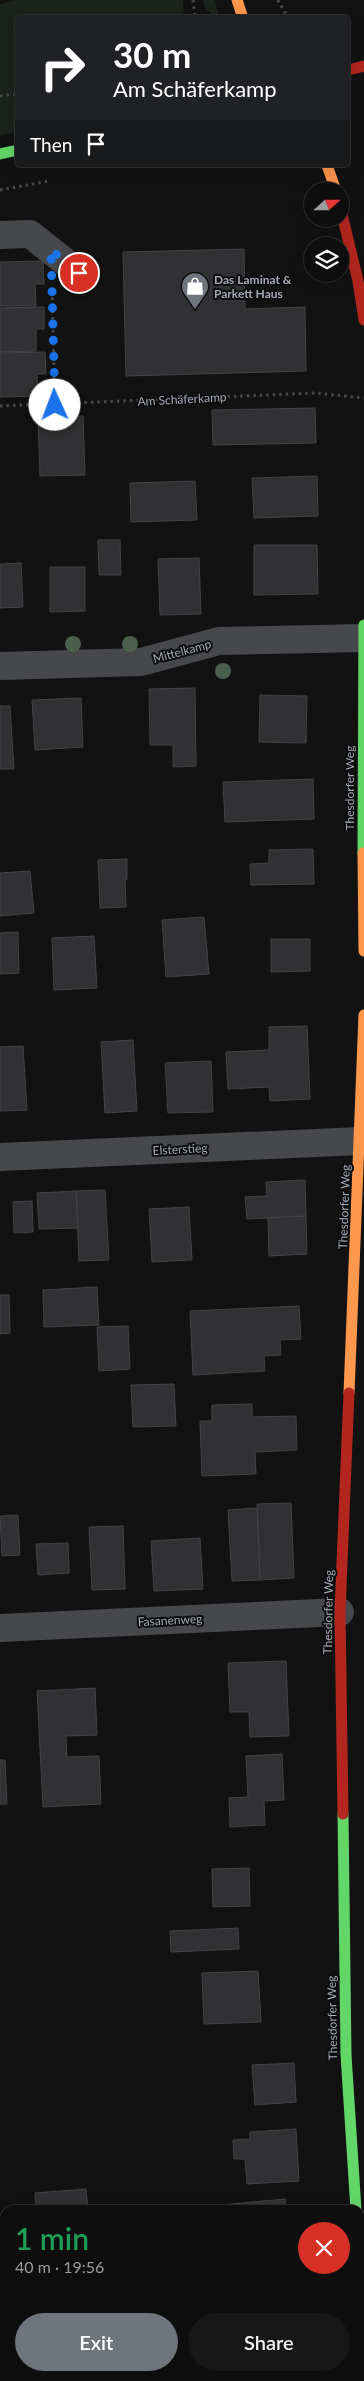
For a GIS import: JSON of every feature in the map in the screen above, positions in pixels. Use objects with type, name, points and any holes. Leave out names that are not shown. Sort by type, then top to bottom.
[{"type":"street","points":[[237,0],[242,15]]},
{"type":"street","points":[[350,70],[364,66]]},
{"type":"street","points":[[0,154],[15,151]]},
{"type":"street","points":[[328,167],[333,182]]},
{"type":"street","points":[[345,228],[358,281],[364,320]]},
{"type":"street","points":[[0,235],[30,234],[79,273]]},
{"type":"street","name":"Thesdorfer Weg","points":[[364,625],[362,770],[364,951]]},
{"type":"street","name":"Mittelkamp","points":[[0,666],[141,662],[219,641],[364,638]]},
{"type":"street","name":"Thesdorfer Weg","points":[[356,2205],[346,2056],[340,1612],[364,1015]]},
{"type":"street","name":"Elsterstieg","points":[[0,1157],[360,1141]]},
{"type":"street","name":"Fasanenweg","points":[[0,1628],[340,1612]]},
{"type":"path","points":[[193,0],[195,15]]},
{"type":"path","points":[[278,0],[286,15]]},
{"type":"path","points":[[0,96],[15,94]]},
{"type":"path","points":[[0,190],[49,181]]},
{"type":"path","points":[[51,250],[55,405]]},
{"type":"path","name":"Am Schäferkamp","points":[[0,406],[315,392],[364,398]]},
{"type":"shaded area","points":[[17,0],[183,0],[184,15],[15,15],[15,132],[0,135],[0,4]]},
{"type":"shaded area","points":[[203,0],[215,0],[218,15],[211,14],[205,7]]},
{"type":"building","points":[[244,249],[245,309],[305,307],[306,371],[126,376],[123,252]]},
{"type":"building","points":[[43,261],[44,284],[35,284],[36,306],[0,306],[0,262]]},
{"type":"building","points":[[44,307],[44,329],[36,329],[36,351],[0,352],[0,308]]},
{"type":"building","points":[[45,352],[46,374],[37,374],[38,396],[0,397],[0,353]]},
{"type":"building","points":[[315,408],[316,443],[213,445],[212,410]]},
{"type":"building","points":[[83,416],[85,475],[40,476],[38,417]]},
{"type":"building","points":[[317,476],[318,516],[254,518],[252,478]]},
{"type":"building","points":[[195,481],[197,520],[131,522],[130,483]]},
{"type":"building","points":[[98,540],[120,540],[121,575],[99,575]]},
{"type":"building","points":[[254,545],[317,545],[318,594],[254,595]]},
{"type":"building","points":[[199,558],[201,614],[160,615],[158,559]]},
{"type":"building","points":[[21,563],[23,607],[0,608],[0,564]]},
{"type":"building","points":[[50,567],[85,567],[85,611],[50,612]]},
{"type":"building","points":[[195,688],[196,766],[173,767],[173,745],[150,745],[149,689]]},
{"type":"building","points":[[260,695],[307,696],[306,743],[259,742]]},
{"type":"building","points":[[81,698],[83,747],[35,750],[32,700]]},
{"type":"building","points":[[0,706],[10,706],[14,769],[0,769]]},
{"type":"building","points":[[313,779],[314,819],[225,822],[223,782]]},
{"type":"building","points":[[313,849],[314,884],[251,885],[250,864],[269,863],[269,850]]},
{"type":"building","points":[[127,859],[127,879],[125,880],[126,907],[100,908],[98,860]]},
{"type":"building","points":[[30,871],[34,913],[0,916],[0,873]]},
{"type":"building","points":[[204,917],[209,974],[166,977],[162,920]]},
{"type":"building","points":[[18,932],[19,973],[0,974],[0,933]]},
{"type":"building","points":[[94,936],[97,988],[54,990],[52,938]]},
{"type":"building","points":[[271,939],[310,939],[310,971],[271,972]]},
{"type":"building","points":[[307,1026],[310,1099],[270,1101],[269,1087],[228,1089],[226,1052],[269,1050],[269,1027]]},
{"type":"building","points":[[133,1040],[137,1111],[105,1113],[101,1042]]},
{"type":"building","points":[[23,1046],[27,1110],[0,1111],[0,1047]]},
{"type":"building","points":[[211,1061],[213,1112],[168,1113],[165,1063]]},
{"type":"building","points":[[305,1180],[306,1216],[247,1219],[245,1197],[267,1196],[266,1182]]},
{"type":"building","points":[[105,1190],[109,1260],[79,1261],[76,1191]]},
{"type":"building","points":[[76,1191],[78,1228],[39,1229],[37,1193]]},
{"type":"building","points":[[32,1201],[33,1232],[14,1233],[13,1202]]},
{"type":"building","points":[[189,1207],[192,1260],[152,1262],[149,1209]]},
{"type":"building","points":[[306,1216],[307,1254],[269,1256],[268,1218]]},
{"type":"building","points":[[97,1287],[99,1325],[44,1327],[43,1290]]},
{"type":"building","points":[[0,1295],[9,1295],[10,1333],[0,1334]]},
{"type":"building","points":[[299,1306],[301,1339],[280,1340],[281,1355],[264,1356],[265,1371],[193,1375],[190,1311]]},
{"type":"building","points":[[128,1326],[130,1369],[99,1371],[97,1327]]},
{"type":"building","points":[[174,1384],[176,1426],[133,1427],[131,1385]]},
{"type":"building","points":[[252,1404],[252,1417],[296,1416],[297,1450],[255,1452],[256,1474],[202,1476],[200,1421],[212,1421],[212,1405]]},
{"type":"building","points":[[291,1503],[294,1578],[260,1580],[257,1504]]},
{"type":"building","points":[[257,1508],[260,1580],[232,1581],[228,1510]]},
{"type":"building","points":[[18,1515],[20,1555],[2,1556],[0,1516]]},
{"type":"building","points":[[123,1526],[125,1589],[92,1590],[89,1527]]},
{"type":"building","points":[[200,1538],[203,1589],[154,1591],[151,1541]]},
{"type":"building","points":[[68,1543],[69,1573],[38,1575],[36,1544]]},
{"type":"building","points":[[286,1661],[289,1736],[250,1737],[249,1712],[230,1712],[228,1663]]},
{"type":"building","points":[[95,1688],[97,1735],[66,1736],[67,1757],[99,1756],[101,1804],[43,1807],[37,1691]]},
{"type":"building","points":[[282,1754],[284,1800],[264,1801],[265,1825],[230,1827],[229,1798],[248,1797],[246,1756]]},
{"type":"building","points":[[0,1760],[5,1760],[7,1804],[0,1804]]},
{"type":"building","points":[[249,1868],[250,1906],[213,1907],[212,1869]]},
{"type":"building","points":[[238,1928],[239,1949],[171,1952],[170,1931]]},
{"type":"building","points":[[258,1971],[261,2022],[204,2024],[202,1973]]},
{"type":"building","points":[[294,2063],[296,2102],[255,2105],[252,2065]]},
{"type":"building","points":[[296,2129],[299,2181],[247,2184],[245,2159],[234,2159],[233,2140],[250,2139],[250,2132]]},
{"type":"building","points":[[86,2189],[88,2205],[36,2205],[35,2193]]},
{"type":"building","points":[[285,2199],[286,2205],[221,2205]]},
{"type":"traffic: fast","points":[[0,154],[15,151]]},
{"type":"traffic: fast","points":[[363,853],[364,625]]},
{"type":"traffic: fast","points":[[343,1814],[346,2055],[356,2205]]},
{"type":"traffic: slow","points":[[237,0],[242,15]]},
{"type":"traffic: slow","points":[[328,167],[333,182]]},
{"type":"traffic: slow","points":[[363,853],[364,951]]},
{"type":"traffic: slow","points":[[349,1393],[364,1015]]},
{"type":"traffic: jam","points":[[350,70],[364,66]]},
{"type":"traffic: jam","points":[[345,228],[358,281],[364,320]]},
{"type":"traffic: jam","points":[[343,1814],[340,1612],[349,1393]]},
{"type":"place","name":"Das Laminat & Parkett Haus","points":[[195,310]]},
{"type":"route","points":[[55,405],[51,250],[79,273]]}]
